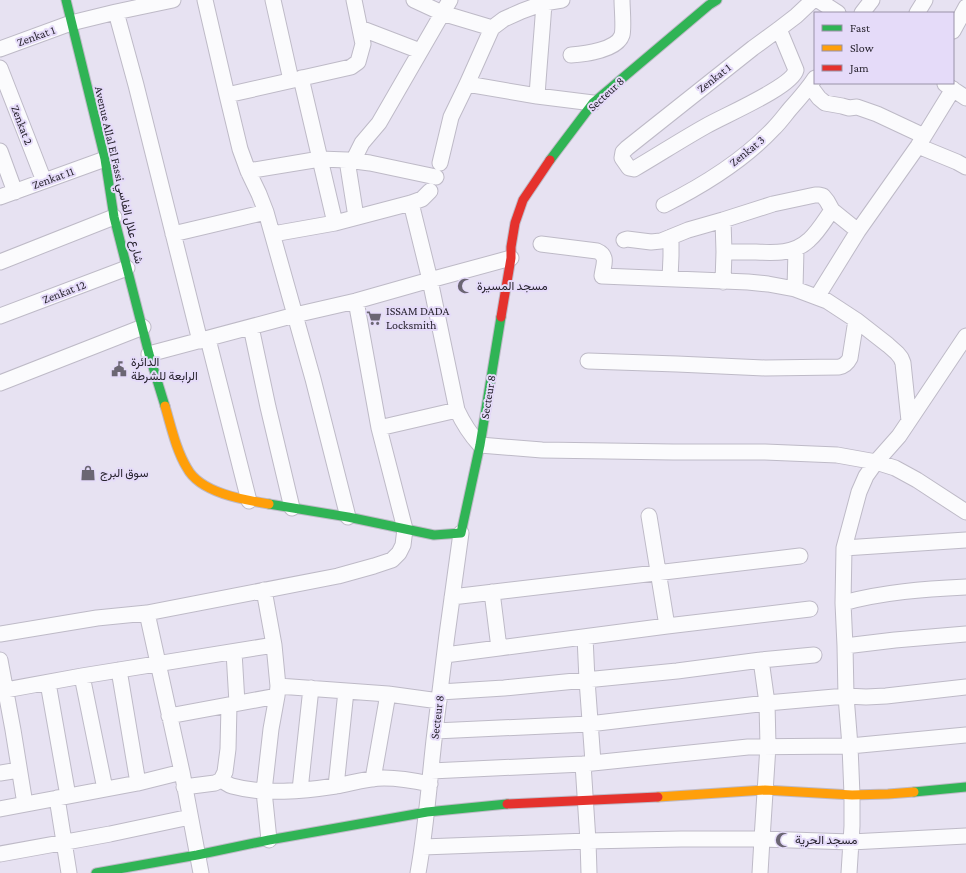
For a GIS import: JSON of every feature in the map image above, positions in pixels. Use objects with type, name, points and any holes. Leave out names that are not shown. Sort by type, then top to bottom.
[{"type":"street","name":"Avenue Allal El Fassi شارع علال الفاسي","points":[[66,0],[105,159],[114,217],[149,354],[178,445],[187,469],[198,481],[222,494],[249,501]]},
{"type":"street","name":"Zenkat 1","points":[[0,49],[71,23],[173,0]]},
{"type":"street","points":[[205,0],[240,150],[266,212],[313,379],[348,517]]},
{"type":"street","points":[[273,0],[320,159],[335,223]]},
{"type":"street","points":[[227,95],[351,67],[358,62],[363,44],[354,0]]},
{"type":"street","points":[[414,0],[442,13],[492,28]]},
{"type":"street","points":[[356,217],[350,160],[379,123],[450,0]]},
{"type":"street","points":[[248,171],[320,159],[350,160],[438,170],[451,117],[492,28],[521,6],[562,0]]},
{"type":"street","points":[[571,56],[604,49],[614,44],[619,39],[622,35],[622,0]]},
{"type":"street","name":"Secteur 8","points":[[418,873],[423,847],[435,731],[452,597],[462,533],[480,445],[511,258],[511,247],[515,223],[523,200],[541,173],[593,103],[717,0]]},
{"type":"street","name":"Zenkat 1","points":[[779,29],[796,70],[795,74],[781,86],[706,125],[634,169],[629,168],[622,158],[622,154],[627,148],[753,48],[796,16],[813,0]]},
{"type":"street","points":[[819,0],[837,12]]},
{"type":"street","points":[[863,12],[872,0]]},
{"type":"street","points":[[918,12],[925,0]]},
{"type":"street","points":[[536,96],[544,2]]},
{"type":"street","points":[[954,29],[966,7]]},
{"type":"street","points":[[116,12],[136,85],[173,234],[249,501],[348,517],[434,535],[462,533]]},
{"type":"street","points":[[360,28],[420,51]]},
{"type":"street","name":"Zenkat 2","points":[[0,68],[44,181]]},
{"type":"street","points":[[812,82],[818,98],[825,104],[857,108],[877,114],[966,167]]},
{"type":"street","name":"Zenkat 3","points":[[664,205],[686,194],[718,174],[758,144],[775,128],[812,82]]},
{"type":"street","points":[[467,84],[536,96],[593,103]]},
{"type":"street","points":[[817,297],[858,231],[921,141],[949,86],[966,98]]},
{"type":"street","points":[[0,150],[15,192]]},
{"type":"street","name":"Zenkat 11","points":[[0,198],[105,159]]},
{"type":"street","points":[[272,234],[335,223],[411,203],[422,199],[430,191]]},
{"type":"street","points":[[624,240],[657,242],[688,230],[774,204],[815,195],[823,196],[832,210],[858,231]]},
{"type":"street","points":[[411,203],[430,280],[457,410],[472,437],[480,445],[542,450],[772,452],[837,455],[876,462],[895,468],[966,512]]},
{"type":"street","points":[[724,252],[781,252],[796,249],[803,246],[810,240],[832,210]]},
{"type":"street","points":[[173,234],[266,212]]},
{"type":"street","points":[[0,262],[114,217]]},
{"type":"street","points":[[723,220],[723,282]]},
{"type":"street","points":[[670,279],[672,256],[671,237]]},
{"type":"street","points":[[541,244],[597,251],[602,253],[605,260],[602,276],[768,284],[795,289],[826,301],[856,320],[888,345],[901,358],[909,421]]},
{"type":"street","points":[[795,289],[796,249]]},
{"type":"street","points":[[149,354],[295,315],[356,301],[511,258]]},
{"type":"street","name":"Zenkat 12","points":[[0,316],[127,268]]},
{"type":"street","points":[[0,634],[98,618],[147,613],[338,576],[392,560],[399,553],[403,545],[405,529],[379,428],[356,301]]},
{"type":"street","points":[[588,361],[765,368],[839,367],[844,365],[850,358],[856,320]]},
{"type":"street","points":[[0,383],[142,327]]},
{"type":"street","points":[[251,327],[292,508]]},
{"type":"street","points":[[849,873],[852,795],[846,696],[843,603],[844,548],[859,492],[866,476],[899,436],[966,336]]},
{"type":"street","points":[[379,428],[457,410]]},
{"type":"street","points":[[649,516],[667,626]]},
{"type":"street","points":[[844,548],[966,540]]},
{"type":"street","points":[[452,597],[800,556]]},
{"type":"street","points":[[843,603],[865,597],[914,590],[966,587]]},
{"type":"street","points":[[264,590],[274,645],[277,691],[264,791],[269,840]]},
{"type":"street","points":[[492,592],[499,648]]},
{"type":"street","points":[[445,655],[810,609]]},
{"type":"street","points":[[147,613],[183,779],[201,873]]},
{"type":"street","points":[[845,646],[966,634]]},
{"type":"street","points":[[585,637],[586,680],[590,724],[585,801],[589,873]]},
{"type":"street","points":[[3,691],[82,676],[274,645]]},
{"type":"street","points":[[0,809],[138,782],[183,779],[215,783],[221,780],[225,772],[233,704],[234,652]]},
{"type":"street","points":[[169,716],[233,704],[277,691],[311,688],[440,697],[459,692],[677,671],[814,655]]},
{"type":"street","points":[[0,660],[6,732],[19,770],[25,804]]},
{"type":"street","points":[[760,873],[768,746],[767,703],[761,660]]},
{"type":"street","points":[[119,670],[138,782]]},
{"type":"street","points":[[82,676],[105,789]]},
{"type":"street","points":[[48,683],[63,797],[64,842],[69,873]]},
{"type":"street","points":[[435,731],[590,724],[767,703],[846,696],[886,696],[966,687]]},
{"type":"street","points":[[300,790],[311,688]]},
{"type":"street","points":[[336,786],[346,691]]},
{"type":"street","points":[[373,778],[388,694]]},
{"type":"street","points":[[221,780],[231,786],[264,791],[300,790],[336,786],[373,778],[421,782],[430,778],[702,751],[768,746],[850,746],[966,735]]},
{"type":"street","points":[[0,773],[19,770]]},
{"type":"street","points":[[96,873],[427,812],[508,804],[658,798],[765,790],[852,795],[899,794],[966,787]]},
{"type":"street","points":[[0,854],[110,834],[190,817]]},
{"type":"street","points":[[423,847],[588,841],[762,839],[851,842],[966,836]]},
{"type":"traffic: fast","points":[[66,0],[105,159],[114,217],[149,354],[165,406]]},
{"type":"traffic: fast","points":[[550,160],[593,103],[709,5],[717,0]]},
{"type":"traffic: fast","points":[[269,504],[348,517],[434,535],[461,533],[480,445],[501,317]]},
{"type":"traffic: fast","points":[[914,792],[966,787]]},
{"type":"traffic: fast","points":[[96,873],[427,812],[507,804]]},
{"type":"traffic: slow","points":[[165,406],[180,454],[193,477],[202,484],[224,494],[269,504]]},
{"type":"traffic: slow","points":[[658,797],[765,790],[852,795],[914,792]]},
{"type":"traffic: jam","points":[[501,317],[515,223],[523,200],[550,160]]},
{"type":"traffic: jam","points":[[507,804],[658,797]]},
{"type":"place","name":"مسجد المسيرة","points":[[465,286]]},
{"type":"place","name":"ISSAM DADA Locksmith","points":[[374,318]]},
{"type":"place","name":"الدائرة الرابعة للشرطة","points":[[119,369]]},
{"type":"place","name":"سوق البرج","points":[[88,473]]},
{"type":"place","name":"مسجد الحرية","points":[[783,840]]}]
